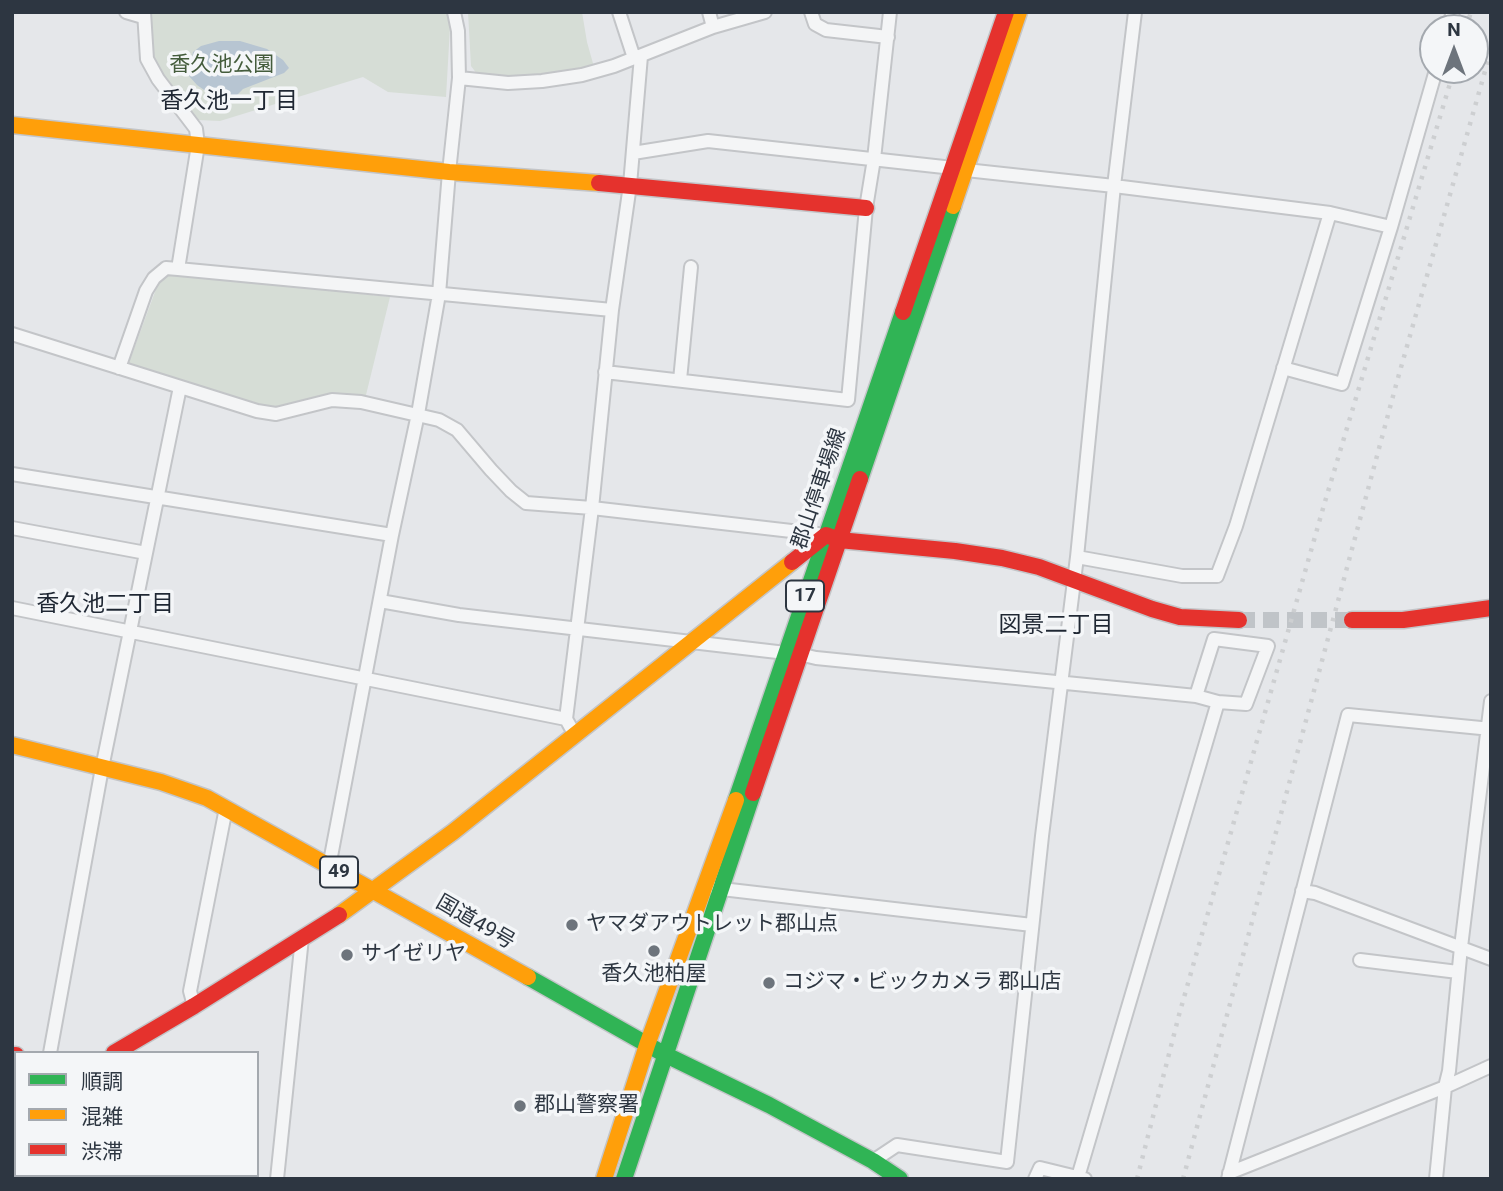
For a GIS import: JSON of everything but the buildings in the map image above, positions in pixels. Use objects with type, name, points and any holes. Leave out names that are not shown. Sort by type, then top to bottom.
[{"type":"main road","name":"郡山停車場線","points":[[959,169],[1006,12]]},
{"type":"main road","name":"郡山停車場線","points":[[624,1179],[713,888],[959,169],[1019,12]]},
{"type":"main road","points":[[12,125],[449,172],[866,208]]},
{"type":"main road","points":[[117,1051],[194,1006],[375,890],[453,832],[691,643],[833,538],[1002,558],[1073,579],[1180,617],[1239,620]]},
{"type":"main road","points":[[1352,620],[1403,620],[1491,608]]},
{"type":"main road","name":"国道49号","points":[[12,745],[177,787],[226,808],[647,1045],[769,1105],[873,1161],[900,1179]]},
{"type":"main road","name":"郡山停車場線","points":[[604,1179],[647,1045],[713,888]]},
{"type":"street","points":[[126,12],[144,14],[147,59],[158,79],[196,129],[198,145],[178,268]]},
{"type":"street","points":[[329,867],[439,294],[459,78],[458,31],[454,12]]},
{"type":"street","points":[[575,735],[566,719],[592,508],[612,310],[633,153],[638,57],[619,12]]},
{"type":"street","points":[[709,12],[713,27]]},
{"type":"street","points":[[459,78],[498,83],[542,81],[600,71],[713,27],[765,12]]},
{"type":"street","points":[[811,12],[815,24],[826,30],[888,37]]},
{"type":"street","points":[[605,372],[848,400],[866,208],[890,12]]},
{"type":"street","points":[[873,1161],[897,1145],[1007,1162],[1032,925],[1077,556],[1135,12]]},
{"type":"street","points":[[1283,368],[1342,384],[1432,84]]},
{"type":"street","points":[[633,153],[708,141],[1115,186],[1330,214],[1391,227]]},
{"type":"street","points":[[1077,556],[1182,576],[1217,576],[1236,526],[1330,214]]},
{"type":"street","points":[[680,380],[691,267]]},
{"type":"street","points":[[119,368],[146,291],[154,278],[166,268],[612,310]]},
{"type":"street","points":[[12,334],[257,411],[276,414],[332,400],[361,402],[439,420],[457,430],[491,470],[526,503],[592,508],[833,538]]},
{"type":"street","points":[[50,1051],[102,768],[180,387]]},
{"type":"street","points":[[12,474],[392,535]]},
{"type":"street","points":[[12,528],[146,553]]},
{"type":"street","points":[[380,601],[459,615],[577,630],[1062,684],[1196,696],[1218,702],[1246,704],[1268,646],[1214,639],[1196,696]]},
{"type":"street","points":[[12,608],[566,719]]},
{"type":"street","points":[[1436,1179],[1461,947],[1490,729],[1491,701]]},
{"type":"street","points":[[1035,1179],[1040,1168],[1082,1178],[1218,702]]},
{"type":"street","points":[[1228,1176],[1348,715],[1490,729]]},
{"type":"street","points":[[194,1006],[190,992],[226,808]]},
{"type":"street","points":[[713,888],[1032,925]]},
{"type":"street","points":[[1302,891],[1315,893],[1491,959]]},
{"type":"street","points":[[277,1179],[302,938]]},
{"type":"street","points":[[1360,960],[1458,972]]},
{"type":"street","points":[[1228,1176],[1491,1066]]},
{"type":"green space","name":"香久池公園","points":[[151,12],[447,12],[450,27],[446,97],[388,92],[363,77],[220,121],[197,120],[157,69],[148,39]]},
{"type":"green space","points":[[468,12],[582,12],[594,67],[563,73],[508,77],[477,74],[471,66]]},
{"type":"green space","points":[[168,275],[390,297],[365,399],[336,394],[278,408],[259,407],[128,365],[159,281]]},
{"type":"water","points":[[219,41],[240,41],[267,49],[283,60],[289,68],[284,73],[243,89],[237,95],[217,99],[189,76],[193,52],[201,46]]},
{"type":"tunnel","points":[[1239,620],[1352,620]]},
{"type":"railway","points":[[1183,1179],[1396,385],[1491,50]]},
{"type":"railway","points":[[1137,1179],[1179,1015],[1324,505],[1450,84]]},
{"type":"traffic: fast","points":[[860,479],[953,206]]},
{"type":"traffic: fast","points":[[736,800],[903,312]]},
{"type":"traffic: fast","points":[[624,1179],[753,793]]},
{"type":"traffic: fast","points":[[528,977],[664,1054],[769,1105],[873,1161],[900,1179]]},
{"type":"traffic: slow","points":[[953,206],[1019,12]]},
{"type":"traffic: slow","points":[[12,125],[449,172],[599,183]]},
{"type":"traffic: slow","points":[[339,915],[453,832],[792,562]]},
{"type":"traffic: slow","points":[[12,745],[161,782],[207,798],[528,977]]},
{"type":"traffic: slow","points":[[604,1179],[647,1045],[736,800]]},
{"type":"traffic: jam","points":[[903,312],[1006,12]]},
{"type":"traffic: jam","points":[[599,183],[866,208]]},
{"type":"traffic: jam","points":[[753,793],[860,479]]},
{"type":"traffic: jam","points":[[792,562],[826,535],[839,540],[955,551],[1039,567],[1180,617],[1239,620]]},
{"type":"traffic: jam","points":[[1352,620],[1403,620],[1491,608]]},
{"type":"traffic: jam","points":[[117,1051],[339,915]]},
{"type":"place","name":"ヤマダアウトレット郡山点","points":[[572,925]]},
{"type":"place","name":"香久池柏屋","points":[[654,951]]},
{"type":"place","name":"サイゼリヤ","points":[[347,955]]},
{"type":"place","name":"コジマ・ビックカメラ 郡山店","points":[[769,983]]},
{"type":"place","name":"郡山警察署","points":[[520,1106]]},
{"type":"district","name":"香久池一丁目","points":[[229,102]]},
{"type":"district","name":"香久池二丁目","points":[[105,605]]},
{"type":"district","name":"図景二丁目","points":[[1056,626]]}]
